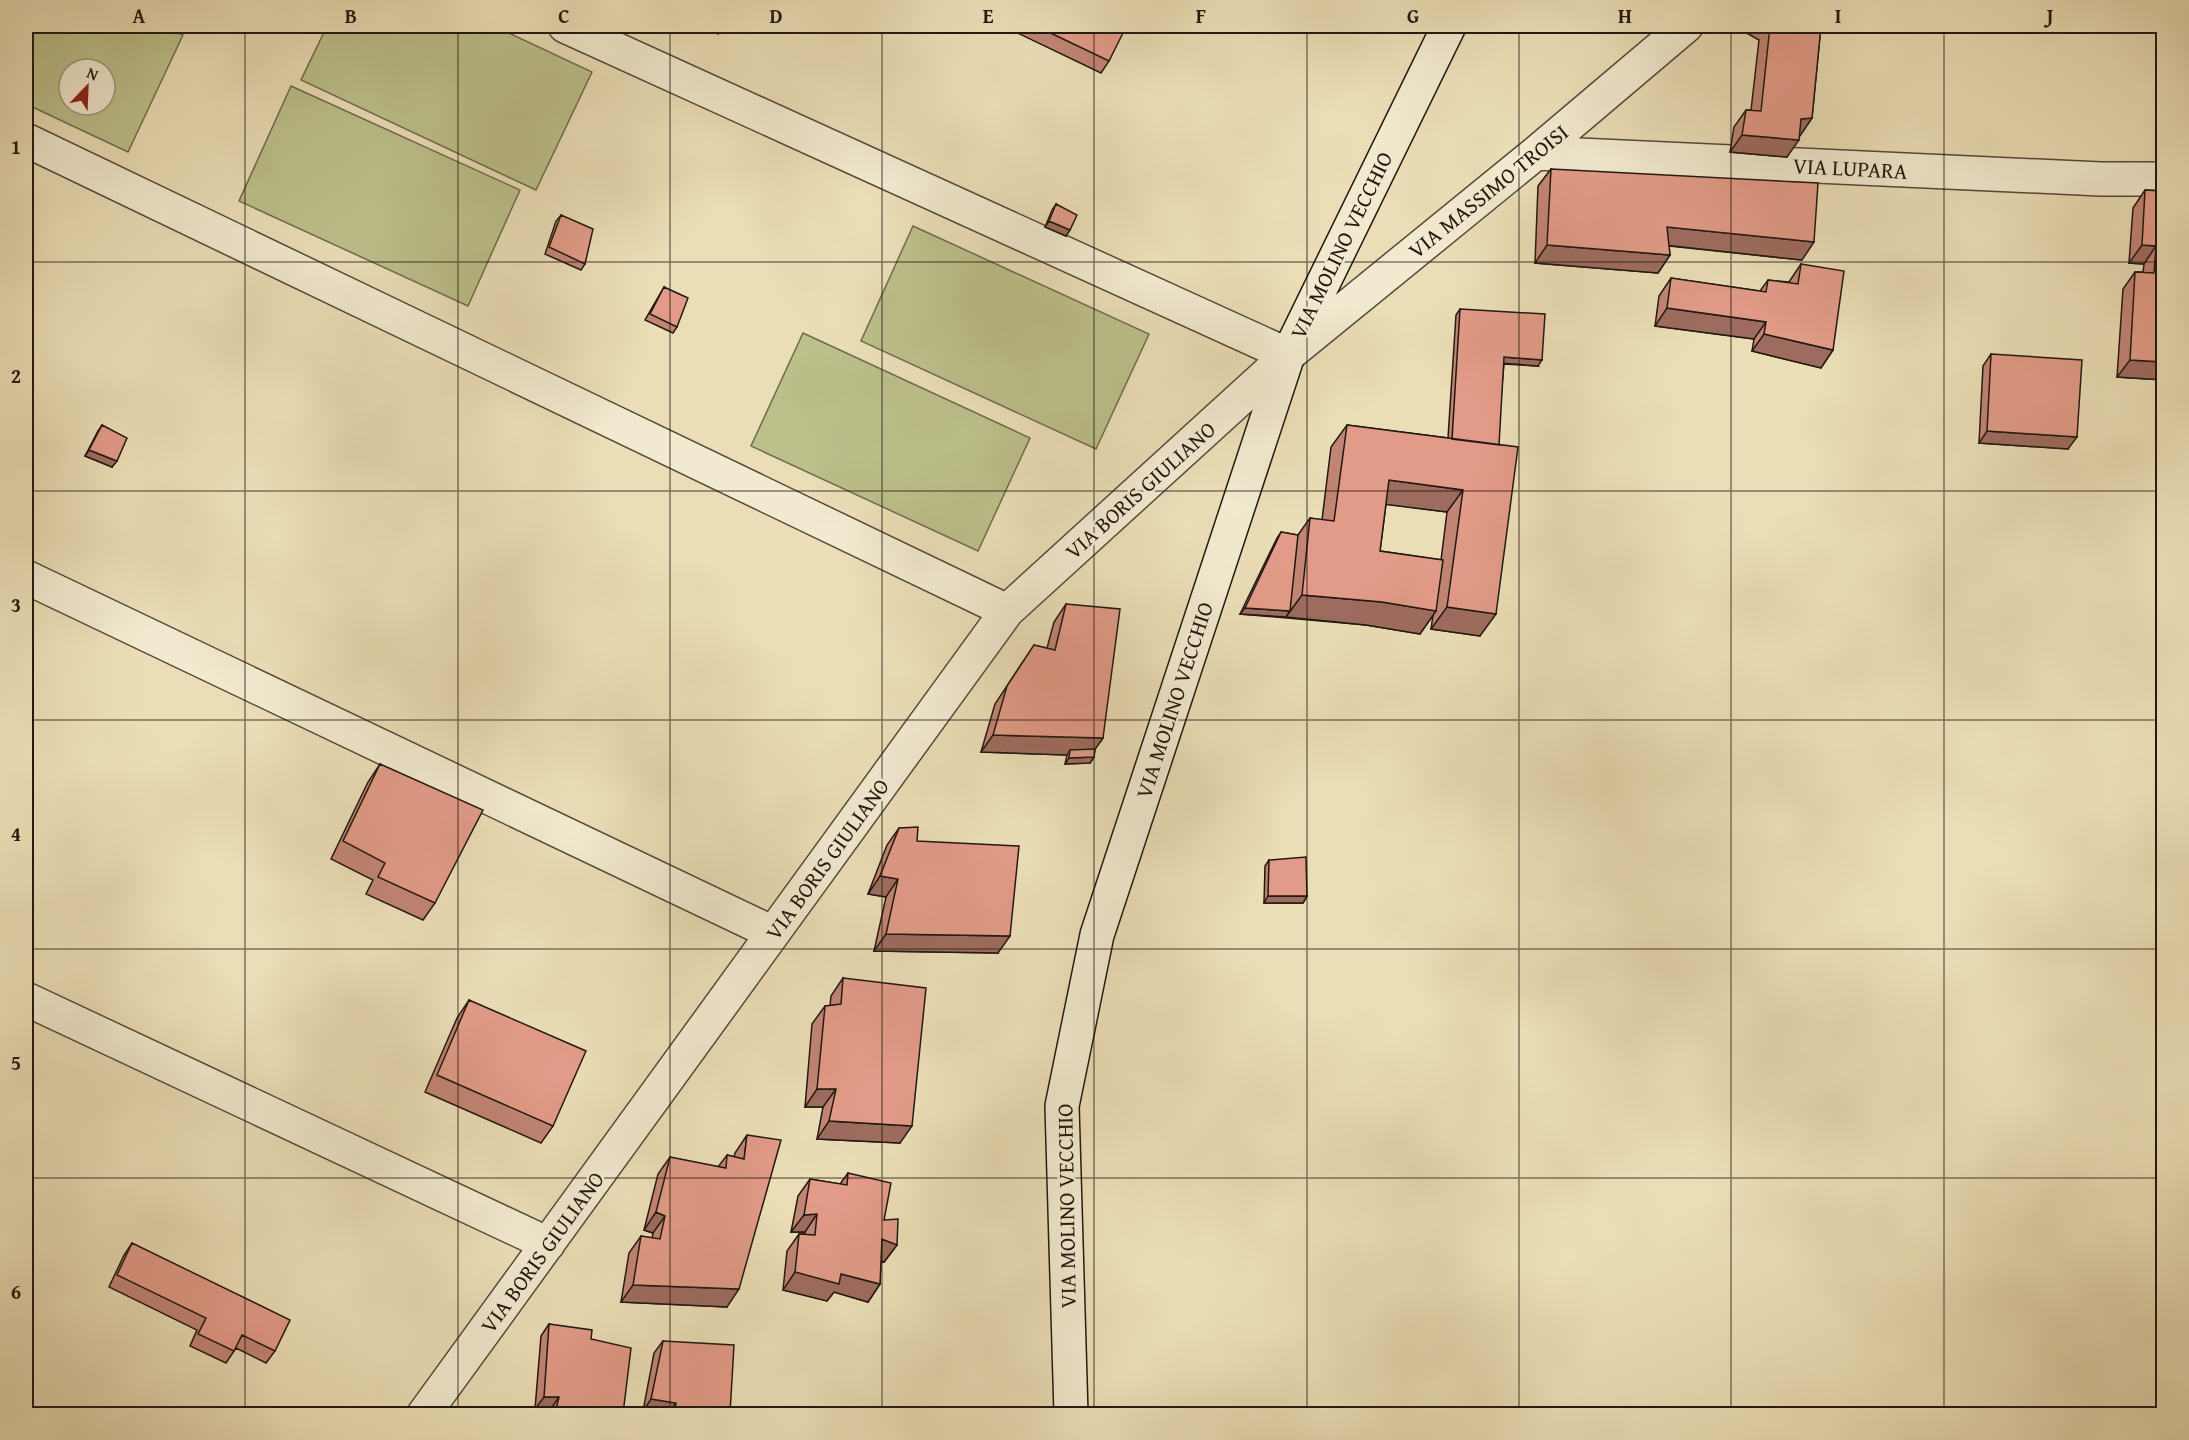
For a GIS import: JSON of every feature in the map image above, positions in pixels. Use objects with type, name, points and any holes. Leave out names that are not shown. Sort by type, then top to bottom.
[{"type":"street","points":[[565,26],[1288,355]]},
{"type":"street","name":"VIA MOLINO VECCHIO","points":[[1071,1414],[1062,1106],[1096,935],[1288,355],[1449,26]]},
{"type":"street","name":"VIA MASSIMO TROISI","points":[[1288,355],[1536,153],[1686,26]]},
{"type":"street","points":[[26,140],[1006,611]]},
{"type":"street","name":"VIA LUPARA","points":[[1536,153],[2089,178],[2163,179]]},
{"type":"street","name":"VIA BORIS GIULIANO","points":[[424,1414],[1006,611],[1288,355]]},
{"type":"street","points":[[26,577],[773,933]]},
{"type":"street","points":[[26,999],[548,1244]]},
{"type":"green space","points":[[26,26],[162,26],[183,35],[128,152],[26,104]]},
{"type":"green space","points":[[327,26],[494,26],[592,72],[536,190],[301,80]]},
{"type":"green space","points":[[291,86],[520,190],[468,306],[239,201]]},
{"type":"green space","points":[[913,226],[1149,334],[1096,449],[861,341]]},
{"type":"green space","points":[[803,333],[1030,438],[978,551],[751,446]]},
{"type":"building","points":[[1036,26],[1123,26],[1126,27],[1109,61]]},
{"type":"building","points":[[1770,26],[1821,26],[1812,118],[1801,119],[1799,140],[1742,135],[1746,110],[1761,111]]},
{"type":"building","points":[[1551,169],[1818,183],[1814,242],[1667,227],[1670,255],[1547,245]]},
{"type":"building","points":[[2145,190],[2163,191],[2163,362],[2130,360],[2135,272],[2154,273],[2156,246],[2142,245]]},
{"type":"building","points":[[1056,204],[1077,215],[1070,230],[1049,221]]},
{"type":"building","points":[[561,215],[593,229],[585,264],[549,247]]},
{"type":"building","points":[[1801,264],[1844,271],[1833,350],[1764,334],[1766,322],[1667,308],[1671,278],[1766,292],[1768,280],[1798,284]]},
{"type":"building","points":[[664,287],[688,298],[677,327],[650,314]]},
{"type":"building","points":[[1460,309],[1545,314],[1542,360],[1504,357],[1499,445],[1452,439]]},
{"type":"building","points":[[1991,354],[2082,360],[2077,437],[1987,431]]},
{"type":"building","points":[[102,425],[127,438],[117,461],[89,450]]},
{"type":"building","points":[[1347,425],[1518,447],[1496,614],[1447,607],[1463,490],[1389,480],[1380,551],[1443,560],[1436,611],[1382,602],[1302,595],[1310,518],[1334,521]]},
{"type":"building","points":[[1281,532],[1298,535],[1290,611],[1245,608]]},
{"type":"building","points":[[1066,604],[1120,609],[1103,738],[993,735],[1007,686],[1034,645],[1055,650]]},
{"type":"building","points":[[1095,749],[1094,757],[1069,758],[1070,750]]},
{"type":"building","points":[[380,764],[483,810],[435,903],[378,877],[385,863],[343,841]]},
{"type":"building","points":[[918,827],[917,841],[1019,846],[1010,936],[886,934],[898,879],[880,876],[899,828]]},
{"type":"building","points":[[1306,857],[1307,896],[1268,896],[1269,860]]},
{"type":"building","points":[[843,978],[926,988],[912,1126],[829,1121],[836,1089],[817,1089],[825,1006],[841,1004]]},
{"type":"building","points":[[469,1000],[586,1051],[553,1126],[437,1075]]},
{"type":"building","points":[[747,1135],[781,1140],[739,1289],[633,1285],[641,1236],[660,1239],[665,1216],[656,1212],[670,1157],[726,1168],[727,1155],[744,1159]]},
{"type":"building","points":[[848,1173],[891,1183],[884,1220],[898,1219],[897,1245],[882,1239],[880,1284],[841,1274],[839,1284],[795,1272],[799,1234],[815,1235],[817,1214],[804,1215],[810,1179],[847,1185]]},
{"type":"building","points":[[132,1243],[290,1320],[275,1351],[242,1335],[234,1351],[198,1334],[206,1318],[117,1275]]},
{"type":"building","points":[[549,1324],[592,1330],[591,1339],[631,1348],[623,1414],[555,1414],[559,1397],[544,1397]]},
{"type":"building","points":[[663,1341],[734,1345],[730,1413],[674,1414],[676,1403],[651,1399]]}]
